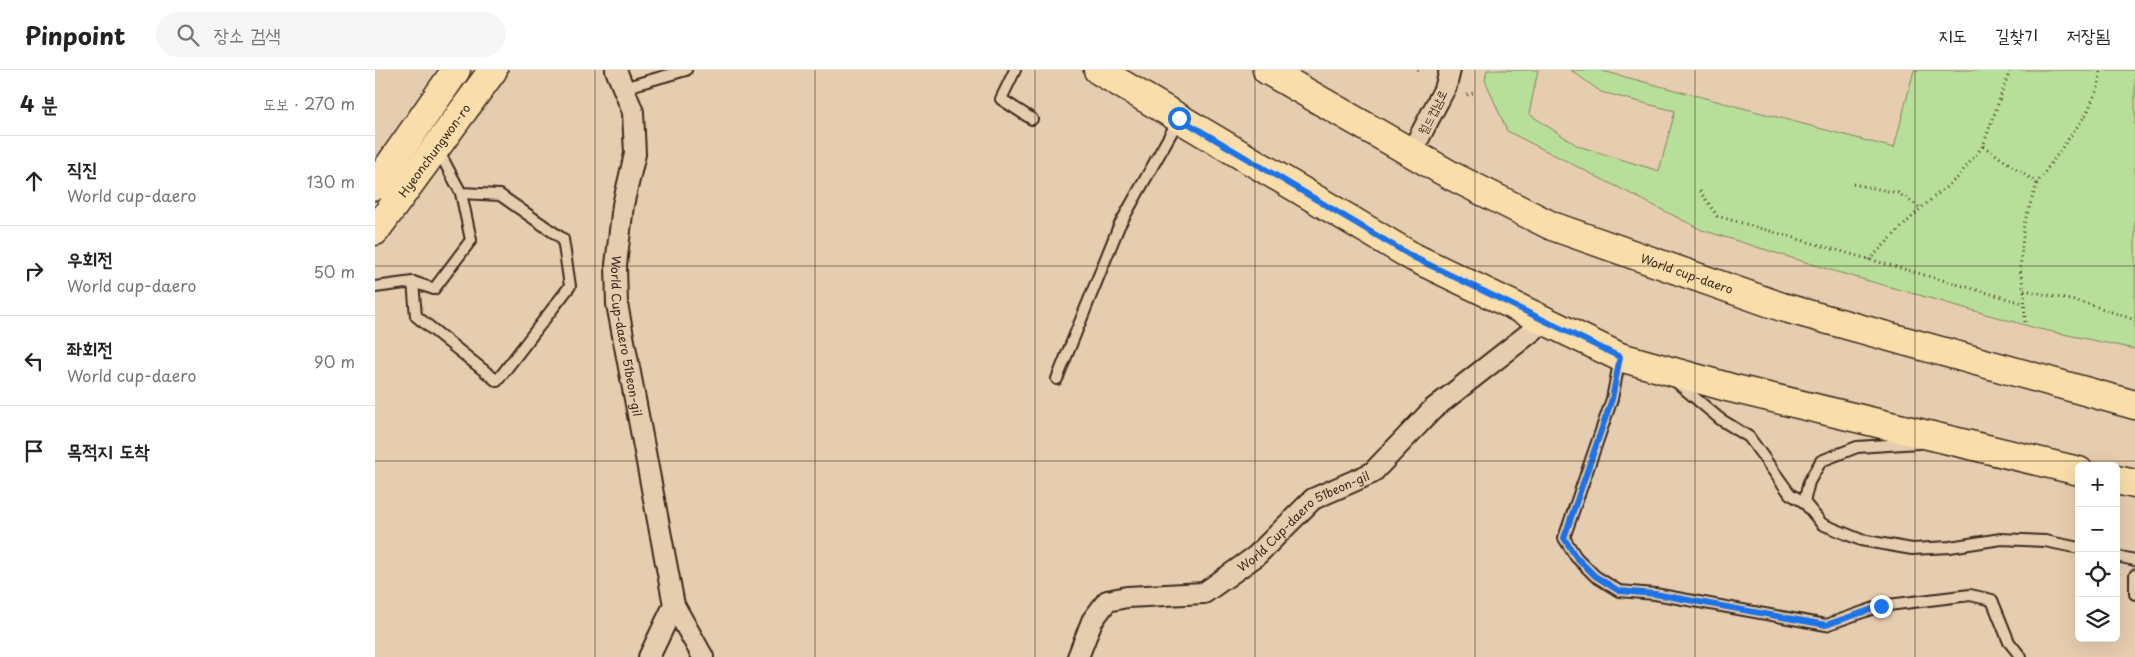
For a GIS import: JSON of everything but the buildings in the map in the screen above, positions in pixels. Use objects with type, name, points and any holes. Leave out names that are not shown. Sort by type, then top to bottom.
[{"type":"main road","points":[[375,186],[456,70]]},
{"type":"main road","name":"Hyeonchungwon-ro","points":[[375,231],[493,70]]},
{"type":"main road","points":[[1098,70],[1413,257],[1620,357],[1731,388],[2075,470]]},
{"type":"main road","name":"World cup-daero","points":[[1267,70],[1411,153],[1552,226],[1782,307],[2135,405]]},
{"type":"main road","points":[[2120,481],[2135,484]]},
{"type":"street","name":"월드컵남로","points":[[1411,153],[1446,86],[1450,70]]},
{"type":"street","name":"World Cup-daero 51beon-gil","points":[[619,79],[633,112],[635,154],[623,205],[617,257],[617,304],[674,605],[703,657]]},
{"type":"street","name":"World Cup-daero 51beon-gil","points":[[1078,657],[1092,620],[1107,601],[1127,597],[1204,593],[1256,556],[1313,500],[1372,473],[1433,409],[1545,322]]},
{"type":"street","points":[[649,657],[674,605]]},
{"type":"lane","points":[[619,79],[687,70]]},
{"type":"lane","points":[[1015,70],[1001,99],[1032,119]]},
{"type":"lane","points":[[1057,379],[1119,226],[1179,118]]},
{"type":"lane","points":[[375,287],[413,282],[434,289],[471,240],[461,193],[437,148]]},
{"type":"lane","points":[[413,282],[416,316],[497,381],[570,286],[563,239],[499,195],[461,193]]},
{"type":"lane","points":[[1620,357],[1612,399],[1564,538],[1576,557],[1595,576],[1619,591],[1655,594],[1826,625],[1881,606],[1970,595],[1992,600],[2009,642],[2021,657]]},
{"type":"lane","points":[[1659,368],[1720,419],[1749,437],[1790,494],[1804,502],[1822,524],[1861,540],[1912,549],[1950,547],[2001,539],[2045,541],[2075,547]]},
{"type":"lane","points":[[1804,502],[1809,482],[1821,461],[1857,447],[1950,441]]},
{"type":"lane","points":[[2120,557],[2135,560]]},
{"type":"lane","points":[[2135,575],[2135,594]]},
{"type":"path","points":[[1869,260],[1921,208],[1957,178],[1983,146],[2011,70]]},
{"type":"path","points":[[2025,322],[2024,290],[2020,270],[2024,224],[2037,183],[2087,113],[2099,85],[2100,70]]},
{"type":"path","points":[[1464,96],[1476,92]]},
{"type":"path","points":[[1983,146],[2037,183]]},
{"type":"path","points":[[1853,184],[1898,192],[1921,208]]},
{"type":"path","points":[[1700,191],[1717,216],[2023,303]]},
{"type":"path","points":[[2024,290],[2089,304],[2135,320]]},
{"type":"green space","points":[[1487,70],[1538,70],[1529,114],[1578,146],[1659,171],[1675,111],[1601,92],[1571,70],[1599,70],[1894,148],[1914,70],[2135,70],[2135,349],[2039,329],[1837,272],[1702,230],[1507,131],[1485,80]]},
{"type":"route","points":[[1179,118],[1413,257],[1620,357],[1612,399],[1564,538],[1576,557],[1595,576],[1619,591],[1655,594],[1826,625],[1881,606]]}]
